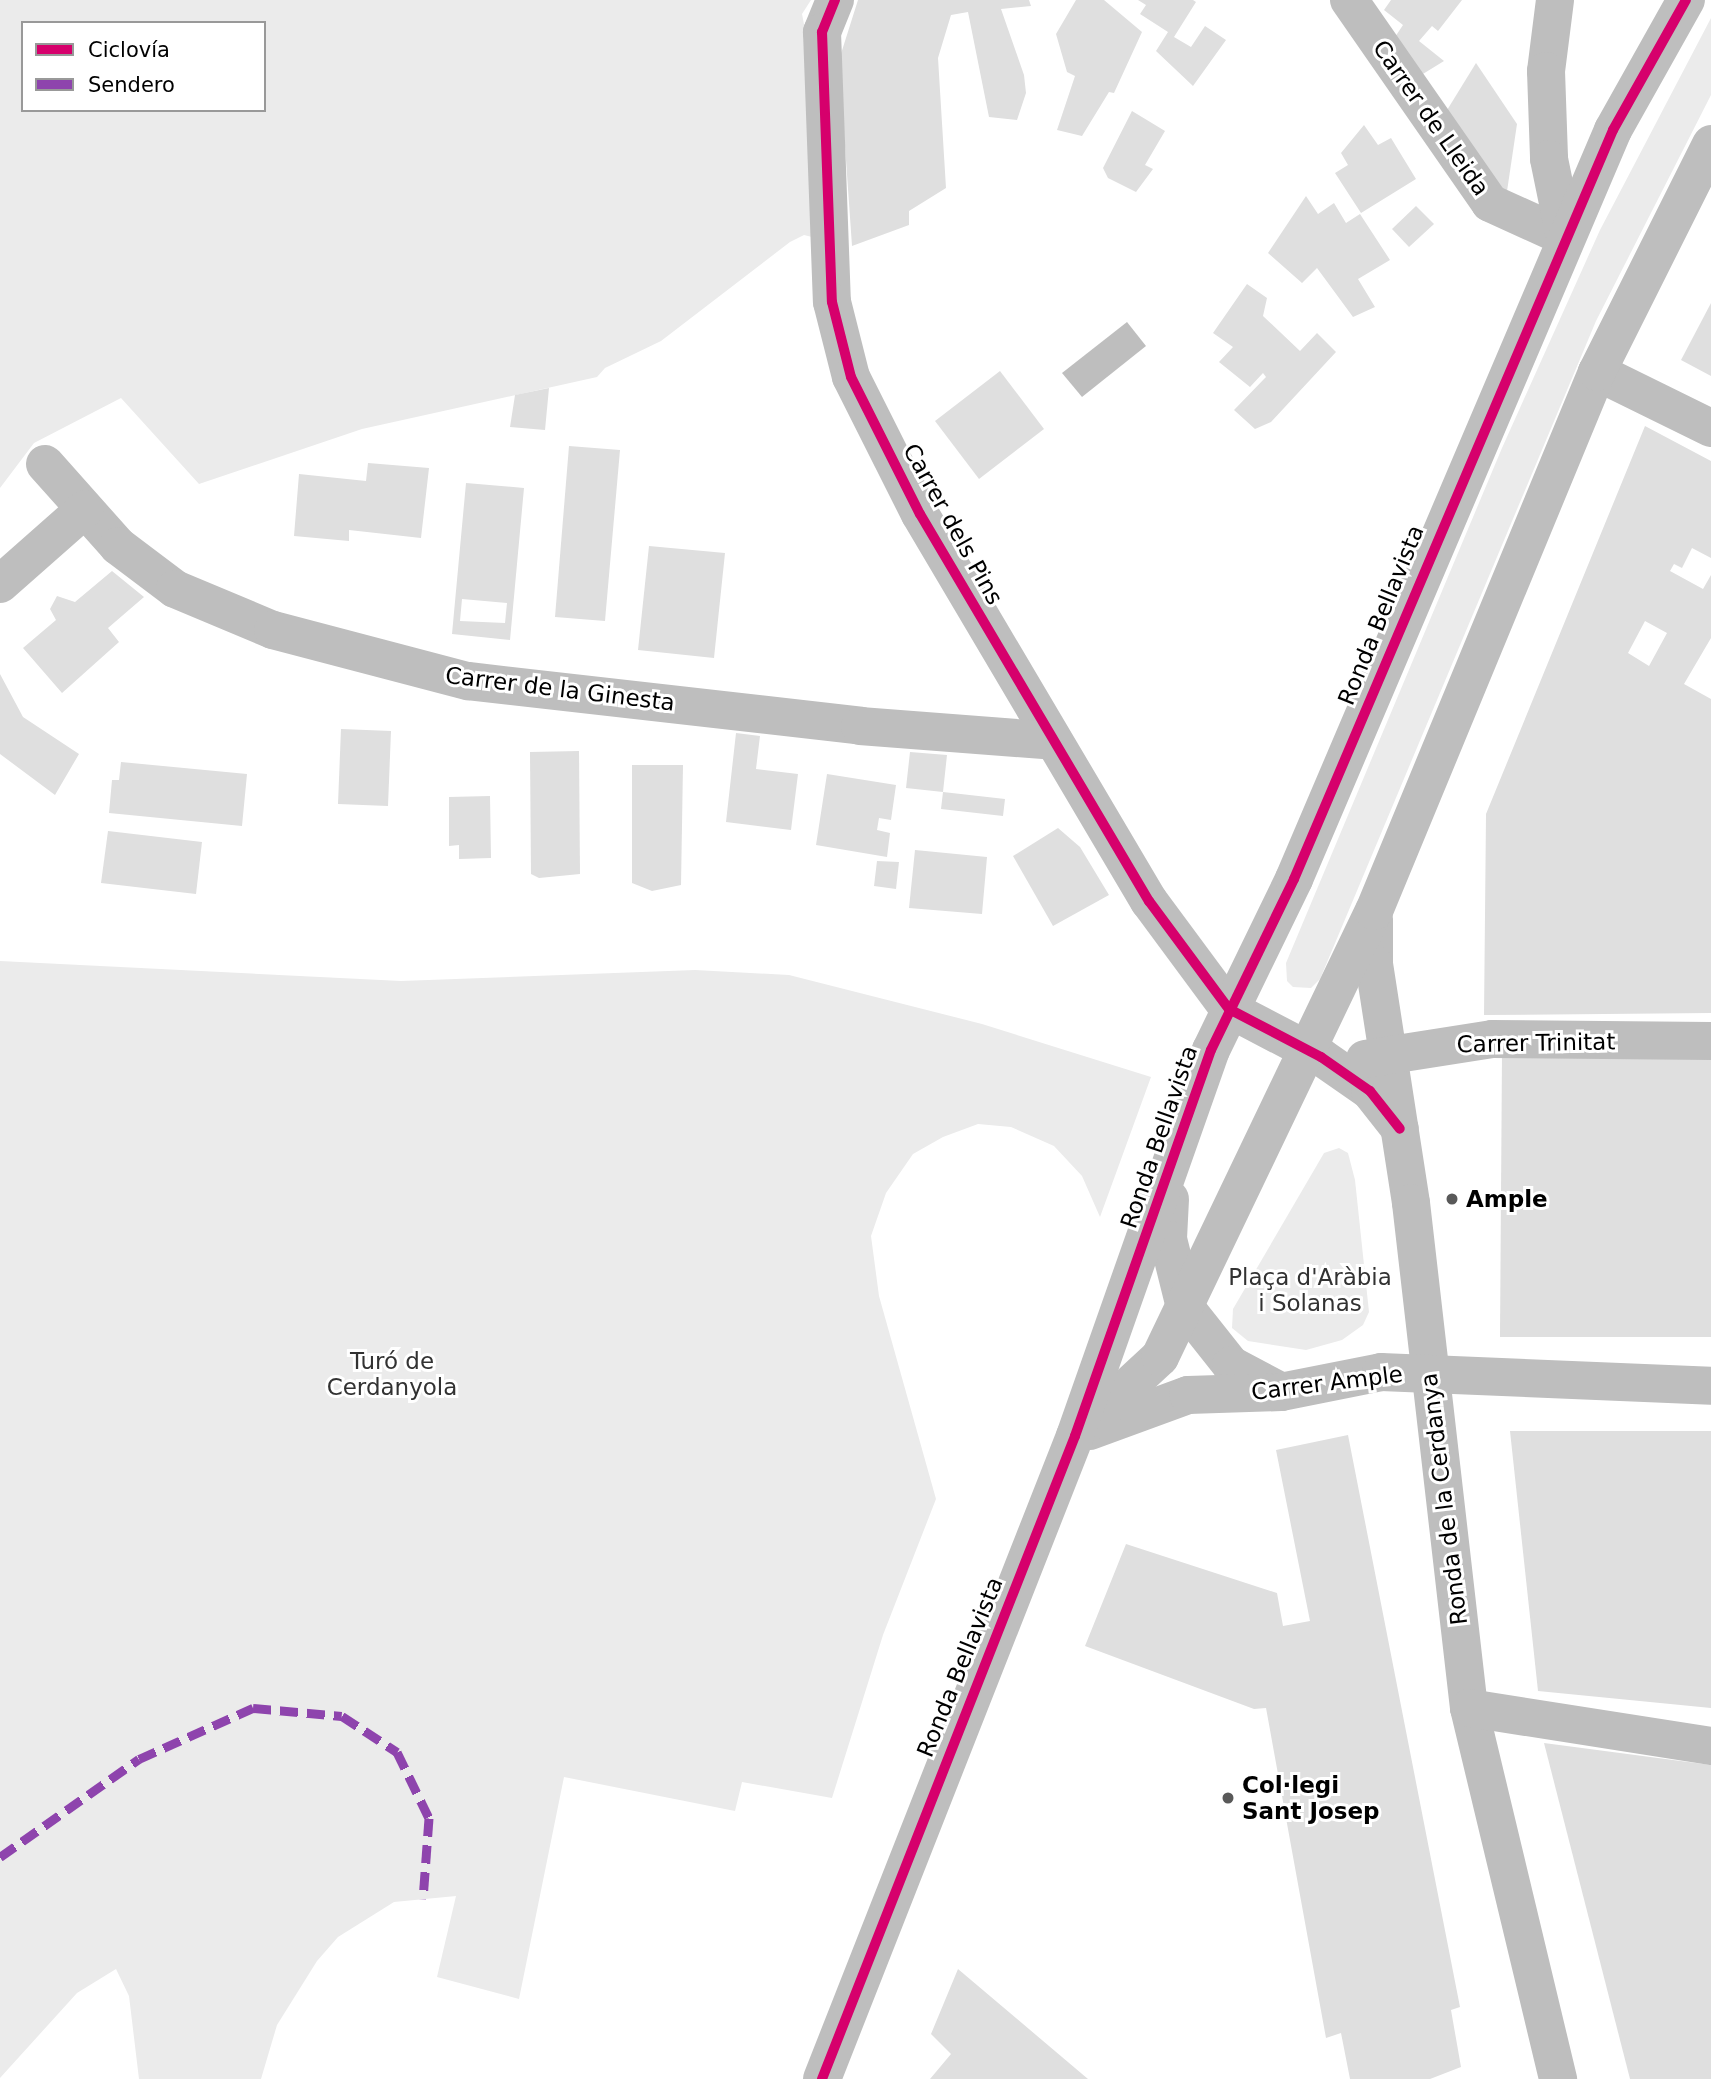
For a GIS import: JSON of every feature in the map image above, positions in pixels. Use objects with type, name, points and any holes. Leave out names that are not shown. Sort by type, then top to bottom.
[{"type":"street","name":"Carrer dels Pins","points":[[835,0],[822,32],[832,302],[851,377],[920,514],[1053,741],[1149,901],[1229,1009]]},
{"type":"street","name":"Carrer de Lleida","points":[[1349,0],[1490,203],[1565,237]]},
{"type":"street","points":[[1555,0],[1546,71],[1549,159],[1565,237]]},
{"type":"street","name":"Ronda Bellavista","points":[[822,2079],[1075,1436],[1173,1155],[1187,1107],[1229,1009],[1294,879],[1565,237],[1613,130],[1686,0]]},
{"type":"street","name":"Ronda Bellavista","points":[[1075,1436],[1160,1357],[1313,1053],[1597,372],[1711,144]]},
{"type":"street","points":[[1597,372],[1711,428]]},
{"type":"street","name":"Carrer de la Ginesta","points":[[45,464],[118,546],[175,589],[273,630],[468,681],[860,726],[1053,741]]},
{"type":"street","points":[[0,584],[85,509]]},
{"type":"street","name":"Ronda de la Cerdanya","points":[[1374,911],[1374,964],[1400,1129],[1469,1708],[1558,2079]]},
{"type":"street","points":[[1229,1009],[1313,1053],[1370,1091],[1400,1129]]},
{"type":"street","name":"Carrer Trinitat","points":[[1313,1053],[1356,1061],[1389,1052],[1492,1039],[1711,1041]]},
{"type":"street","name":"Ronda Bellavista","points":[[1173,1155],[1168,1239],[1185,1307]]},
{"type":"street","points":[[1185,1307],[1231,1365],[1281,1392]]},
{"type":"street","name":"Carrer Ample","points":[[1075,1436],[1188,1395],[1281,1392],[1381,1372],[1711,1386]]},
{"type":"street","points":[[1469,1708],[1711,1745]]},
{"type":"green space","points":[[0,0],[811,0],[802,14],[813,71],[820,239],[804,235],[790,242],[661,341],[605,368],[597,377],[362,429],[199,484],[121,398],[34,443],[0,488]]},
{"type":"green space","points":[[1711,18],[1711,95],[1596,321],[1320,979],[1311,988],[1293,987],[1287,981],[1286,963],[1502,448],[1600,230]]},
{"type":"green space","name":"Turó de Cerdanyola","points":[[0,961],[401,981],[695,970],[789,975],[982,1024],[1151,1077],[1100,1217],[1082,1176],[1054,1146],[1011,1127],[978,1124],[943,1137],[913,1154],[886,1193],[871,1236],[879,1296],[936,1499],[883,1635],[832,1798],[742,1782],[735,1811],[564,1777],[519,1999],[437,1977],[456,1896],[394,1902],[338,1937],[317,1961],[277,2025],[261,2079],[139,2079],[129,1996],[116,1969],[77,1993],[0,2078]]},
{"type":"green space","name":"Plaça d'Aràbia i Solanas","points":[[1339,1148],[1348,1153],[1355,1180],[1369,1312],[1363,1325],[1342,1340],[1306,1350],[1248,1341],[1232,1328],[1233,1309],[1324,1153]]},
{"type":"shaded area","points":[[1127,322],[1146,346],[1082,397],[1062,373]]},
{"type":"building","points":[[858,0],[1029,0],[1031,6],[1001,9],[1024,75],[1026,93],[1017,120],[989,117],[968,12],[951,15],[938,58],[946,188],[909,211],[909,225],[852,246],[839,60]]},
{"type":"building","points":[[1076,0],[1104,0],[1142,32],[1114,93],[1109,92],[1082,136],[1057,130],[1075,76],[1067,72],[1056,34]]},
{"type":"building","points":[[1138,0],[1193,0],[1196,2],[1174,37],[1191,47],[1205,26],[1226,40],[1193,86],[1156,51],[1168,32],[1140,14],[1146,5]]},
{"type":"building","points":[[1391,0],[1462,0],[1438,31],[1432,26],[1419,41],[1444,61],[1418,77],[1393,40],[1403,25],[1384,10]]},
{"type":"building","points":[[1476,63],[1517,124],[1506,198],[1444,115]]},
{"type":"building","points":[[1132,111],[1165,131],[1145,165],[1153,169],[1136,192],[1108,178],[1103,168]]},
{"type":"building","points":[[1364,125],[1378,145],[1391,138],[1416,179],[1361,213],[1335,173],[1348,165],[1341,153]]},
{"type":"building","points":[[1306,196],[1318,214],[1334,203],[1346,223],[1360,214],[1390,260],[1358,279],[1375,307],[1353,317],[1317,268],[1302,283],[1268,253]]},
{"type":"building","points":[[1416,206],[1434,224],[1409,247],[1392,229]]},
{"type":"building","points":[[1247,284],[1267,298],[1263,316],[1300,351],[1317,333],[1336,352],[1271,422],[1255,429],[1234,410],[1266,377],[1263,373],[1250,387],[1219,362],[1233,347],[1213,333]]},
{"type":"building","points":[[1711,303],[1711,376],[1681,360]]},
{"type":"building","points":[[1000,371],[1044,429],[979,479],[935,421]]},
{"type":"building","points":[[549,388],[545,430],[510,427],[515,395]]},
{"type":"building","points":[[1645,426],[1711,461],[1711,558],[1692,548],[1682,568],[1674,564],[1670,571],[1703,589],[1711,575],[1711,638],[1684,684],[1711,699],[1711,1013],[1484,1015],[1486,814]],"holes":[[[1645,621],[1667,633],[1649,666],[1628,653]]]},
{"type":"building","points":[[569,446],[620,450],[605,621],[555,617]]},
{"type":"building","points":[[368,463],[429,468],[421,538],[349,530],[349,541],[294,536],[299,474],[366,481]]},
{"type":"building","points":[[466,483],[524,488],[510,640],[452,634]],"holes":[[[462,599],[507,603],[505,623],[460,621]]]},
{"type":"building","points":[[649,546],[725,553],[714,658],[638,650]]},
{"type":"building","points":[[112,571],[144,597],[108,628],[119,642],[62,693],[23,648],[56,620],[50,609],[57,596],[75,602]]},
{"type":"building","points":[[0,674],[23,717],[79,754],[55,795],[0,754]]},
{"type":"building","points":[[341,729],[391,731],[388,806],[338,804]]},
{"type":"building","points":[[736,733],[760,736],[756,769],[798,774],[791,830],[726,822]]},
{"type":"building","points":[[579,751],[580,874],[539,878],[531,874],[530,752]]},
{"type":"building","points":[[910,752],[947,755],[943,792],[906,788]]},
{"type":"building","points":[[121,762],[247,774],[242,826],[109,813],[112,780],[119,780]]},
{"type":"building","points":[[632,765],[683,765],[681,885],[652,891],[632,883]]},
{"type":"building","points":[[827,774],[896,785],[891,820],[879,818],[877,830],[890,833],[887,857],[816,845]]},
{"type":"building","points":[[943,792],[1005,799],[1003,816],[941,809]]},
{"type":"building","points":[[490,796],[491,858],[459,859],[459,845],[449,846],[449,797]]},
{"type":"building","points":[[1058,828],[1080,847],[1109,895],[1053,926],[1013,856]]},
{"type":"building","points":[[108,831],[202,842],[196,894],[101,883]]},
{"type":"building","points":[[915,850],[987,857],[982,914],[909,908]]},
{"type":"building","points":[[877,861],[899,862],[896,889],[874,886]]},
{"type":"building","points":[[1711,1053],[1711,1337],[1500,1337],[1502,1054]]},
{"type":"building","points":[[1510,1431],[1711,1431],[1711,1708],[1538,1691]]},
{"type":"building","points":[[1348,1435],[1460,2007],[1451,2010],[1461,2067],[1430,2079],[1350,2079],[1341,2033],[1326,2038],[1266,1708],[1254,1709],[1085,1646],[1126,1544],[1277,1593],[1283,1626],[1310,1621],[1276,1450]]},
{"type":"building","points":[[1544,1743],[1711,1765],[1711,2079],[1630,2079]]},
{"type":"building","points":[[958,1969],[1088,2079],[930,2079],[951,2054],[931,2034]]},
{"type":"marked path","points":[[0,1857],[139,1759],[253,1708],[342,1716],[397,1752],[429,1818],[423,1899]]},
{"type":"cycle path","points":[[835,0],[822,32],[832,302],[851,377],[920,514],[1149,901],[1229,1009],[1321,1057],[1370,1091],[1400,1129]]},
{"type":"cycle path","points":[[822,2079],[1075,1436],[1211,1050],[1294,879],[1613,130],[1686,0]]},
{"type":"place","name":"Ample","points":[[1452,1199]]},
{"type":"place","name":"Col·legi Sant Josep","points":[[1228,1798]]}]
